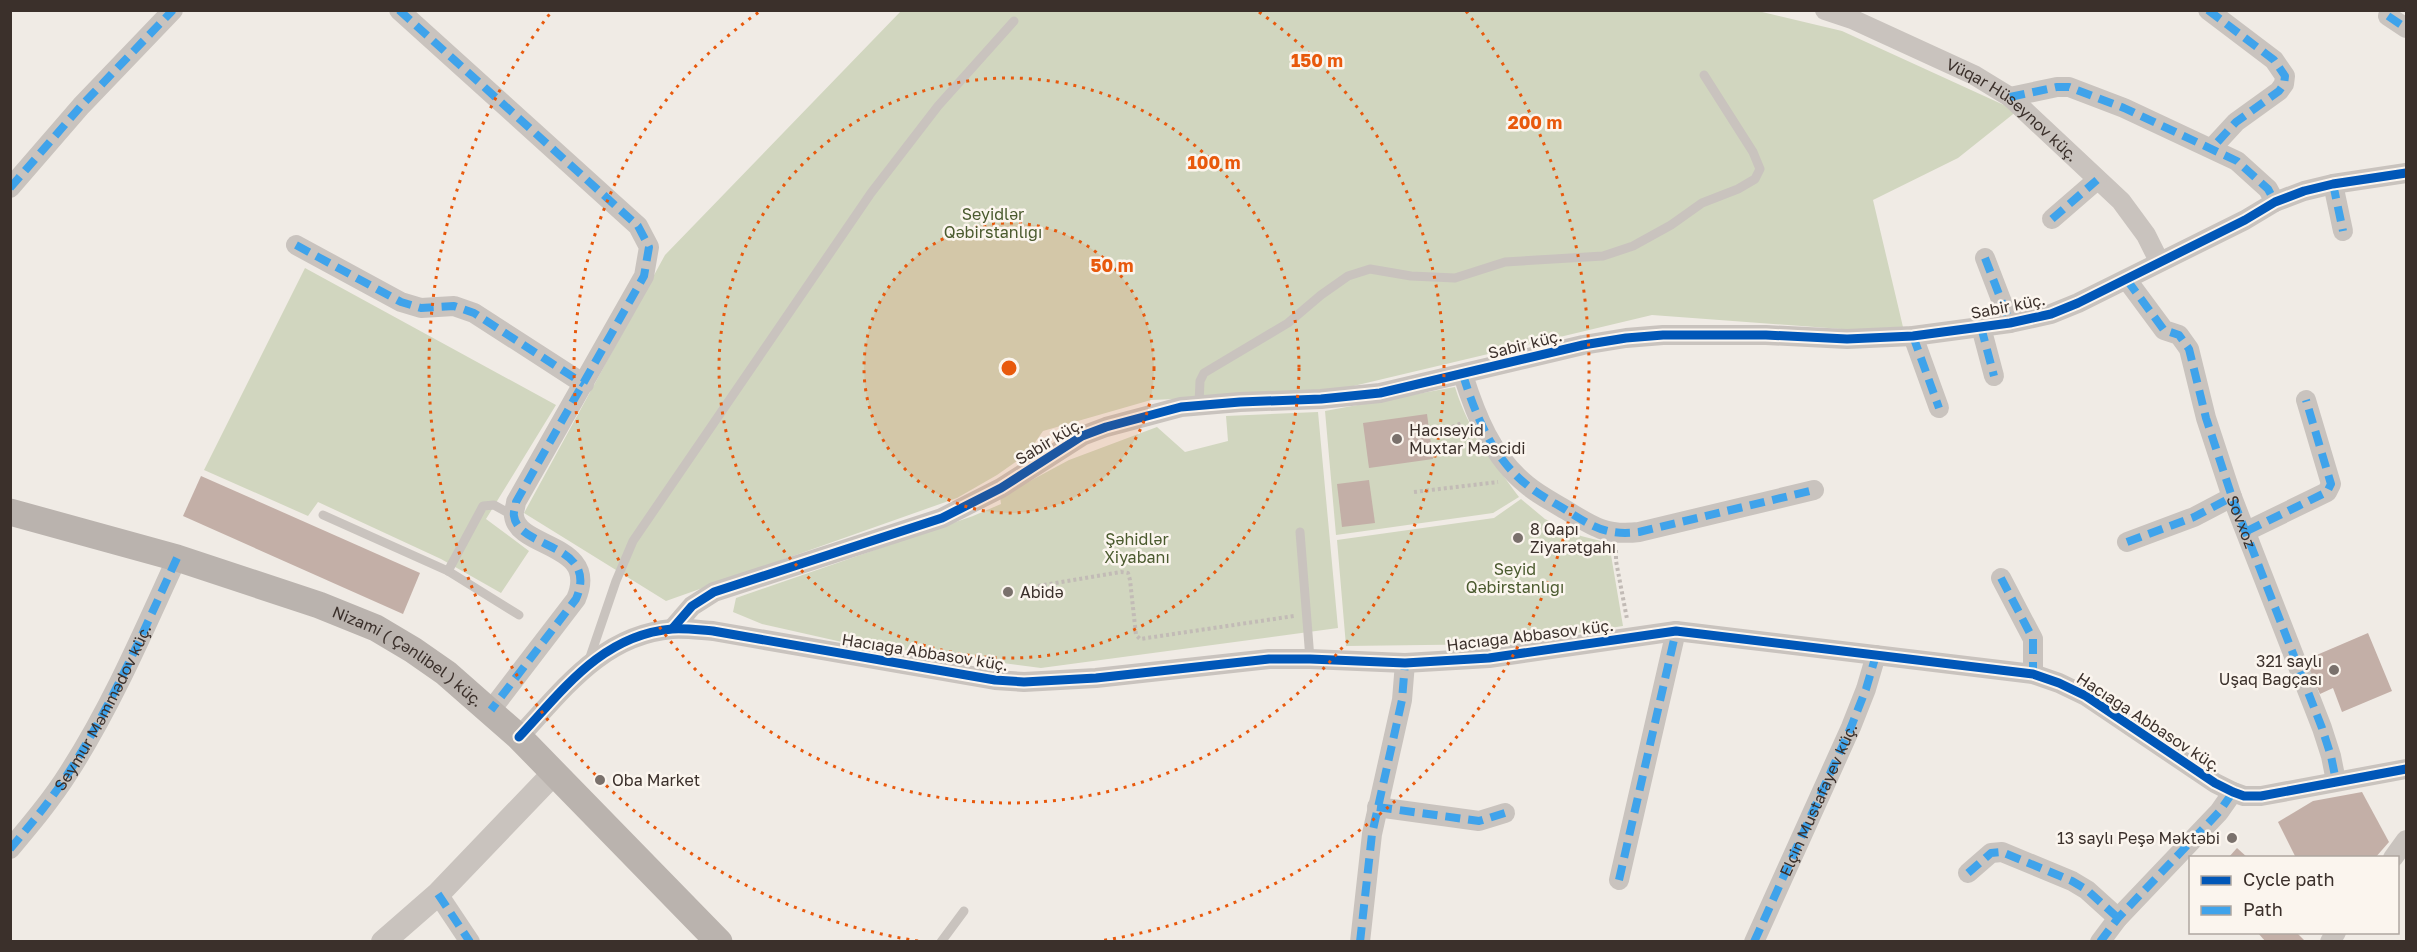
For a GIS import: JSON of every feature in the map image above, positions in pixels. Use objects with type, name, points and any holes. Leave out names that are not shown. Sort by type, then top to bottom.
[{"type":"main road","name":"Nizami ( Çənlibel ) küç.","points":[[10,512],[177,558],[319,605],[376,628],[446,673],[490,710],[719,942]]},
{"type":"street","points":[[10,188],[81,106],[173,10]]},
{"type":"street","points":[[399,10],[638,226],[649,246],[644,276],[516,502],[514,516],[518,526],[572,560],[580,576],[580,588],[576,599],[490,710]]},
{"type":"street","name":"Vüqar Hüseynov küç.","points":[[1825,10],[1855,15],[1974,75],[2010,97],[2042,124],[2121,201],[2135,218],[2159,261]]},
{"type":"street","points":[[2208,10],[2274,60],[2285,76],[2284,84],[2278,91],[2236,122],[2212,148]]},
{"type":"street","points":[[2388,16],[2406,28]]},
{"type":"street","points":[[2010,97],[2056,87],[2069,87],[2124,108],[2237,161],[2255,175],[2276,202]]},
{"type":"street","name":"Sabir küç.","points":[[673,628],[692,606],[714,592],[942,518],[1001,488],[1082,436],[1106,427],[1199,404],[1339,398],[1380,393],[1583,345],[1626,338],[1663,335],[1766,335],[1847,339],[1913,336],[2010,323],[2050,314],[2127,280],[2159,261],[2304,190],[2406,173]]},
{"type":"street","points":[[2052,219],[2097,180]]},
{"type":"street","points":[[2333,184],[2343,231]]},
{"type":"street","points":[[296,245],[401,302],[421,308],[454,306],[474,313],[584,384]]},
{"type":"street","points":[[1985,258],[2010,323]]},
{"type":"street","name":"Sovxoz","points":[[2127,280],[2164,330],[2179,335],[2188,349],[2206,418],[2232,497],[2322,728],[2336,782]]},
{"type":"street","points":[[1981,327],[1994,376]]},
{"type":"street","points":[[1913,336],[1939,408]]},
{"type":"street","points":[[1463,375],[1477,417],[1504,462],[1515,474],[1528,486],[1590,525],[1618,535],[1814,490]]},
{"type":"street","points":[[2247,531],[2327,492],[2331,484],[2306,400]]},
{"type":"street","points":[[2127,542],[2194,518],[2232,497]]},
{"type":"street","name":"Seymur Məmmədov küç.","points":[[10,849],[41,812],[70,771],[127,667],[177,558]]},
{"type":"street","points":[[2001,578],[2033,639],[2033,674]]},
{"type":"street","name":"Hacıağa Abbasov küç.","points":[[519,737],[588,665],[621,642],[648,632],[673,628],[713,631],[995,680],[1024,682],[1095,678],[1269,659],[1310,658],[1405,663],[1490,658],[1676,631],[2033,674],[2086,696],[2215,783],[2244,796],[2261,796],[2406,769]]},
{"type":"street","points":[[1619,880],[1676,631]]},
{"type":"street","name":"Elçin Mustafayev küç.","points":[[1754,942],[1851,727],[1876,655]]},
{"type":"street","points":[[1360,942],[1372,834],[1402,700],[1405,663]]},
{"type":"street","points":[[383,942],[438,894],[554,773]]},
{"type":"street","points":[[2100,942],[2118,918],[2219,812],[2233,792]]},
{"type":"street","points":[[1377,807],[1479,821],[1505,813]]},
{"type":"street","points":[[2394,856],[2406,840]]},
{"type":"street","points":[[1968,873],[1991,854],[2002,852],[2088,890],[2118,918]]},
{"type":"street","points":[[438,894],[470,942]]},
{"type":"lane","points":[[588,665],[616,581],[633,541],[871,193],[938,106],[1014,21]]},
{"type":"lane","points":[[1199,404],[1200,381],[1204,373],[1288,323],[1348,276],[1370,268],[1411,276],[1455,278],[1505,262],[1603,256],[1633,246],[1671,225],[1702,203],[1738,189],[1755,179],[1760,168],[1753,152],[1704,75]]},
{"type":"lane","points":[[448,571],[483,506],[494,505],[514,516]]},
{"type":"lane","points":[[323,515],[448,571],[519,615]]},
{"type":"lane","points":[[1300,532],[1310,658]]},
{"type":"lane","points":[[941,942],[964,911]]},
{"type":"path","points":[[1430,436],[1477,417]]},
{"type":"path","points":[[1414,492],[1496,483],[1515,474]]},
{"type":"path","points":[[1618,535],[1616,561],[1631,637]]},
{"type":"path","points":[[1026,588],[1120,572],[1128,573],[1136,635],[1140,639],[1307,614]]},
{"type":"green space","name":"Seyidlər Qəbirstanlığı","points":[[901,11],[1758,11],[1842,31],[2017,111],[1958,158],[1873,200],[1903,327],[1855,330],[1652,315],[1324,393],[1151,400],[1043,431],[1027,454],[997,475],[957,498],[666,601],[524,513],[665,255]]},
{"type":"green space","points":[[305,268],[556,405],[486,519],[529,551],[501,593],[441,559],[318,502],[308,516],[204,470]]},
{"type":"green space","points":[[1455,387],[1474,431],[1519,497],[1493,513],[1336,535],[1325,411]]},
{"type":"green space","name":"Şəhidlər Xiyabanı","points":[[1318,412],[1338,628],[1041,668],[842,642],[762,624],[733,612],[736,598],[973,516],[1001,504],[1000,497],[1069,460],[1157,427],[1185,452],[1228,441],[1226,416]]},
{"type":"green space","name":"Seyid Qəbirstanlığı","points":[[1521,499],[1545,519],[1581,536],[1609,543],[1623,626],[1504,644],[1346,646],[1337,540],[1494,518]]},
{"type":"building","points":[[1427,414],[1433,459],[1369,468],[1363,423]]},
{"type":"building","points":[[201,476],[420,573],[403,614],[183,516]]},
{"type":"building","points":[[1369,480],[1375,523],[1342,527],[1337,484]]},
{"type":"building","points":[[2368,633],[2392,691],[2342,712],[2333,688],[2320,694],[2305,660]]},
{"type":"building","points":[[2362,792],[2389,842],[2377,856],[2295,856],[2278,822],[2313,801]]},
{"type":"building","points":[[2237,848],[2246,856],[2230,856]]},
{"type":"building","points":[[2259,934],[2298,934],[2304,940],[2266,942]]},
{"type":"marked path","points":[[10,188],[81,106],[173,10]]},
{"type":"marked path","points":[[399,10],[638,226],[649,247],[644,276],[516,502],[514,514],[519,527],[568,557],[577,567],[580,581],[576,599],[491,710]]},
{"type":"marked path","points":[[2208,10],[2274,60],[2285,76],[2284,84],[2279,91],[2236,122],[2212,148]]},
{"type":"marked path","points":[[2388,16],[2406,28]]},
{"type":"marked path","points":[[2010,97],[2057,87],[2069,87],[2124,108],[2237,161],[2268,189],[2275,202]]},
{"type":"marked path","points":[[2052,219],[2097,180]]},
{"type":"marked path","points":[[2333,184],[2343,231]]},
{"type":"marked path","points":[[296,245],[401,302],[421,308],[454,306],[474,313],[584,384]]},
{"type":"marked path","points":[[1985,258],[2010,323]]},
{"type":"marked path","points":[[2127,280],[2164,330],[2179,335],[2189,349],[2206,418],[2232,497],[2322,728],[2336,781]]},
{"type":"marked path","points":[[1981,327],[1994,376]]},
{"type":"marked path","points":[[1913,336],[1939,408]]},
{"type":"marked path","points":[[1463,375],[1487,435],[1504,462],[1527,485],[1541,495],[1601,529],[1618,533],[1639,532],[1814,490]]},
{"type":"marked path","points":[[2247,531],[2327,492],[2331,484],[2306,400]]},
{"type":"marked path","points":[[2127,542],[2194,517],[2232,497]]},
{"type":"marked path","points":[[10,849],[56,792],[85,747],[127,667],[177,558]]},
{"type":"marked path","points":[[2001,578],[2033,639],[2033,674]]},
{"type":"marked path","points":[[1619,880],[1676,631]]},
{"type":"marked path","points":[[1754,942],[1851,727],[1876,655]]},
{"type":"marked path","points":[[1360,942],[1372,834],[1402,700],[1405,663]]},
{"type":"marked path","points":[[2100,942],[2118,918],[2219,812],[2233,792]]},
{"type":"marked path","points":[[1377,807],[1479,821],[1505,813]]},
{"type":"marked path","points":[[1968,873],[1991,853],[2002,852],[2072,881],[2087,890],[2118,918]]},
{"type":"marked path","points":[[438,894],[470,942]]},
{"type":"cycle path","points":[[673,628],[692,606],[714,592],[942,518],[1001,488],[1082,436],[1106,427],[1181,407],[1321,399],[1380,393],[1583,345],[1626,338],[1663,335],[1766,335],[1847,339],[1913,336],[2010,323],[2051,314],[2078,303],[2245,220],[2275,202],[2304,191],[2333,184],[2406,173]]},
{"type":"cycle path","points":[[519,737],[568,684],[604,653],[647,633],[672,629],[713,631],[995,680],[1024,682],[1096,678],[1269,659],[1405,663],[1489,658],[1676,631],[2033,674],[2086,696],[2215,783],[2244,796],[2261,796],[2406,769]]},
{"type":"place","name":"Hacıseyid Muxtar Məscidi","points":[[1397,439]]},
{"type":"place","name":"8 Qapı Ziyarətgahı","points":[[1518,538]]},
{"type":"place","name":"Abidə","points":[[1008,592]]},
{"type":"place","name":"321 saylı Uşaq Bağçası","points":[[2334,670]]},
{"type":"place","name":"Oba Market","points":[[600,780]]},
{"type":"place","name":"13 saylı Peşə Məktəbi","points":[[2232,838]]}]
